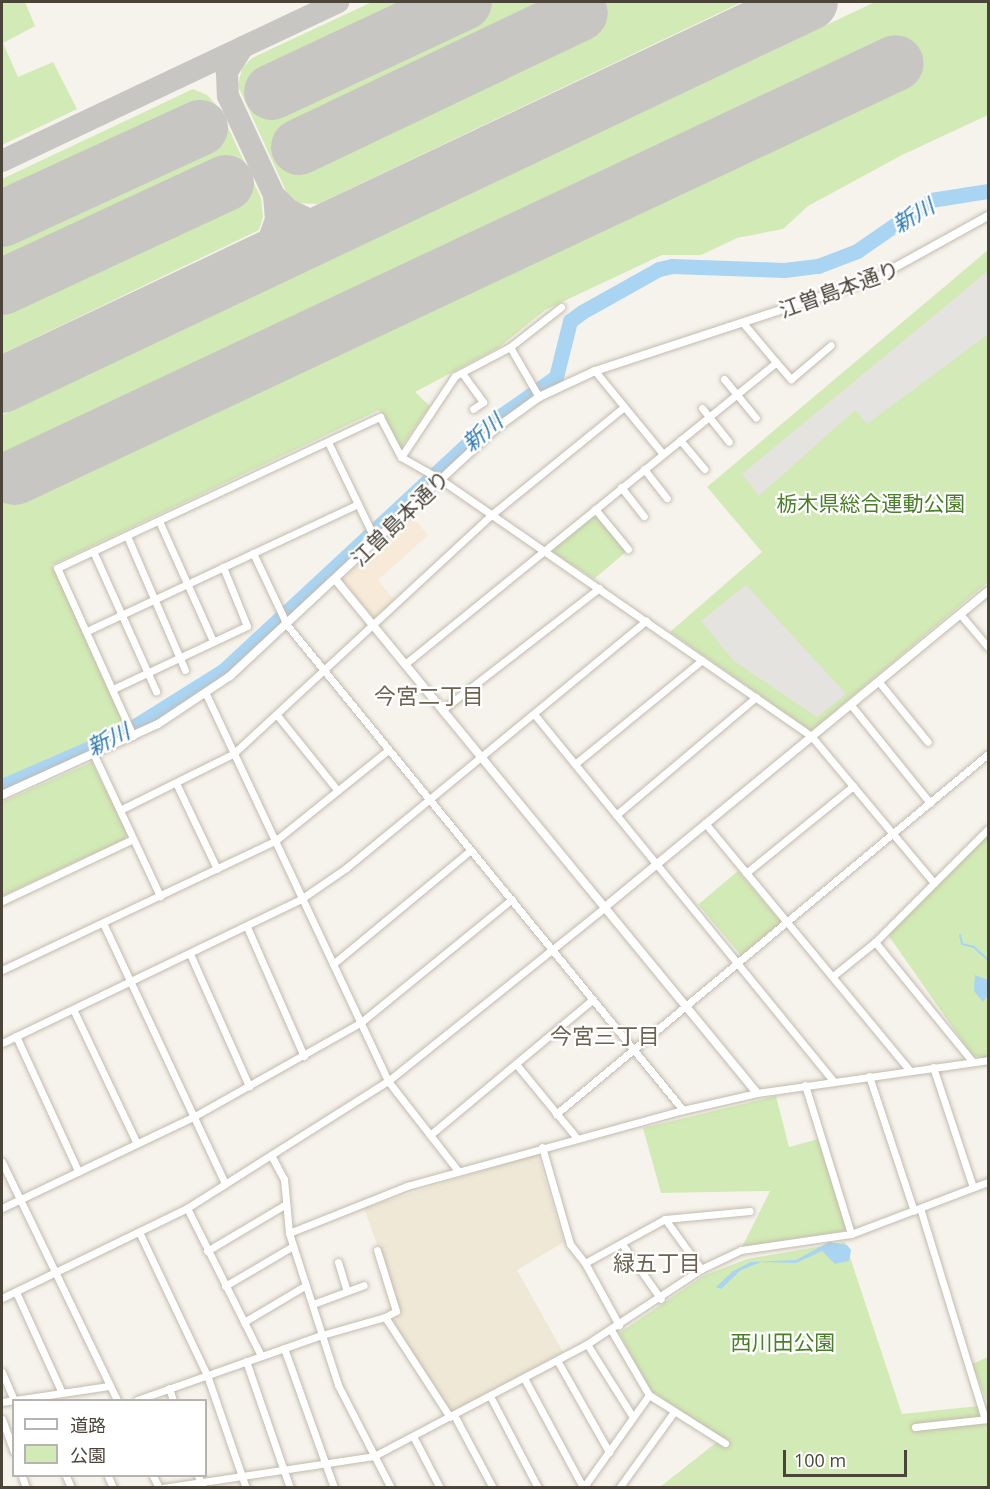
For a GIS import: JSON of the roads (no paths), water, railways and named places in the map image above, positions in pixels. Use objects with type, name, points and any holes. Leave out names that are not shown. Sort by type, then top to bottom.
[{"type":"street","name":"江曽島本通り","points":[[2,795],[133,736],[206,694],[287,625],[495,429],[539,397],[595,371],[872,280],[988,216]]},
{"type":"street","points":[[401,457],[455,376],[510,347],[561,307]]},
{"type":"street","points":[[743,323],[791,379],[831,345]]},
{"type":"street","points":[[510,347],[539,397]]},
{"type":"street","points":[[405,664],[776,362]]},
{"type":"street","points":[[595,371],[663,454]]},
{"type":"street","points":[[462,373],[483,402],[473,409]]},
{"type":"street","points":[[724,379],[756,418]]},
{"type":"street","points":[[120,810],[233,754],[325,673],[491,515],[624,407]]},
{"type":"street","points":[[702,408],[729,442]]},
{"type":"street","points":[[133,736],[57,568],[380,417],[401,457],[440,479],[812,737],[934,883]]},
{"type":"street","points":[[680,440],[704,470]]},
{"type":"street","points":[[328,442],[358,504],[378,538]]},
{"type":"street","points":[[644,469],[667,498]]},
{"type":"street","points":[[621,487],[644,516]]},
{"type":"street","points":[[87,631],[358,504]]},
{"type":"street","points":[[595,509],[628,549]]},
{"type":"street","points":[[159,521],[213,641]]},
{"type":"street","points":[[127,536],[185,670]]},
{"type":"street","points":[[93,551],[156,691]]},
{"type":"street","points":[[253,553],[287,625],[387,751],[512,899],[683,1110]]},
{"type":"street","points":[[113,689],[246,626],[223,567]]},
{"type":"street","points":[[335,579],[758,1093]]},
{"type":"street","points":[[442,710],[598,588]]},
{"type":"street","points":[[2,1298],[140,1234],[187,1208],[388,1081],[553,949],[988,591]]},
{"type":"street","points":[[960,614],[988,647]]},
{"type":"street","points":[[2,1043],[301,899],[429,800],[646,621]]},
{"type":"street","points":[[574,764],[702,660]]},
{"type":"street","points":[[879,682],[928,742]]},
{"type":"street","points":[[206,694],[388,1081],[458,1171]]},
{"type":"street","points":[[616,814],[756,697]]},
{"type":"street","points":[[851,705],[930,803]]},
{"type":"street","points":[[534,714],[833,1081]]},
{"type":"street","points":[[277,715],[338,791]]},
{"type":"street","points":[[2,970],[275,841],[387,751]]},
{"type":"street","points":[[93,754],[160,896]]},
{"type":"street","points":[[556,1114],[893,836],[988,754]]},
{"type":"street","points":[[176,783],[217,869]]},
{"type":"street","points":[[747,873],[853,786]]},
{"type":"street","points":[[705,824],[909,1070]]},
{"type":"street","points":[[833,976],[875,942],[988,830]]},
{"type":"street","points":[[2,901],[133,839]]},
{"type":"street","points":[[333,964],[471,850]]},
{"type":"street","points":[[2,1208],[193,1117],[360,1023],[512,899]]},
{"type":"street","points":[[103,923],[225,1184]]},
{"type":"street","points":[[247,927],[304,1056]]},
{"type":"street","points":[[875,942],[972,1061]]},
{"type":"street","points":[[190,954],[249,1086]]},
{"type":"street","points":[[430,1135],[592,1000]]},
{"type":"street","points":[[73,1010],[137,1144]]},
{"type":"street","points":[[16,1036],[78,1171]]},
{"type":"street","points":[[289,1233],[458,1171],[576,1137],[683,1110],[806,1085],[988,1060]]},
{"type":"street","points":[[516,1064],[576,1137]]},
{"type":"street","points":[[933,1067],[973,1187]]},
{"type":"street","points":[[869,1076],[917,1209],[987,1419],[915,1427]]},
{"type":"street","points":[[806,1085],[852,1234]]},
{"type":"street","points":[[542,1147],[570,1244],[585,1263],[619,1325]]},
{"type":"street","points":[[271,1155],[284,1179],[289,1233],[322,1335],[352,1417],[391,1488]]},
{"type":"street","points":[[2,1162],[116,1399]]},
{"type":"street","points":[[161,1488],[374,1456],[587,1344],[661,1299],[701,1269],[741,1250],[852,1234],[988,1182]]},
{"type":"street","points":[[207,1251],[286,1204]]},
{"type":"street","points":[[187,1208],[261,1356]]},
{"type":"street","points":[[585,1263],[665,1219],[750,1211]]},
{"type":"street","points":[[665,1219],[701,1269]]},
{"type":"street","points":[[140,1234],[207,1375],[246,1488]]},
{"type":"street","points":[[622,1244],[661,1299]]},
{"type":"street","points":[[225,1286],[293,1246]]},
{"type":"street","points":[[142,1399],[322,1335],[385,1317],[396,1311],[377,1250]]},
{"type":"street","points":[[338,1262],[347,1291]]},
{"type":"street","points":[[244,1322],[306,1285]]},
{"type":"street","points":[[313,1304],[364,1285]]},
{"type":"street","points":[[16,1292],[62,1393]]},
{"type":"street","points":[[385,1317],[452,1416],[493,1488]]},
{"type":"street","points":[[611,1330],[648,1395],[673,1413],[725,1443]]},
{"type":"street","points":[[587,1344],[633,1417]]},
{"type":"street","points":[[284,1348],[334,1488]]},
{"type":"street","points":[[557,1360],[609,1452]]},
{"type":"street","points":[[246,1361],[290,1488]]},
{"type":"street","points":[[2,1372],[14,1399]]},
{"type":"street","points":[[524,1378],[583,1487],[648,1395]]},
{"type":"street","points":[[37,1399],[109,1386]]},
{"type":"street","points":[[169,1388],[172,1399]]},
{"type":"street","points":[[74,1391],[77,1399]]},
{"type":"street","points":[[490,1396],[538,1488]]},
{"type":"street","points":[[619,1488],[673,1413]]},
{"type":"street","points":[[2,1419],[12,1446]]},
{"type":"street","points":[[413,1436],[440,1488]]},
{"type":"water","points":[[975,975],[988,980],[988,996],[983,1002],[974,991]]},
{"type":"water","points":[[829,1242],[847,1245],[851,1250],[849,1261],[835,1264],[822,1251],[796,1263],[761,1262],[741,1270],[721,1289],[716,1287],[733,1271],[751,1262],[796,1260]]},
{"type":"waterway","name":"新川","points":[[2,786],[122,734],[223,671],[489,424],[556,377],[570,321],[582,312],[659,269],[672,266],[784,270],[818,266],[857,251],[931,200],[988,191]]},
{"type":"waterway","points":[[960,935],[962,944],[974,947],[988,960]]},
{"type":"district","name":"今宮二丁目","points":[[429,696]]},
{"type":"district","name":"今宮三丁目","points":[[605,1036]]},
{"type":"district","name":"緑五丁目","points":[[657,1263]]},
{"type":"park label","name":"栃木県総合運動公園","points":[[871,503]]},
{"type":"park label","name":"西川田公園","points":[[783,1342]]}]
